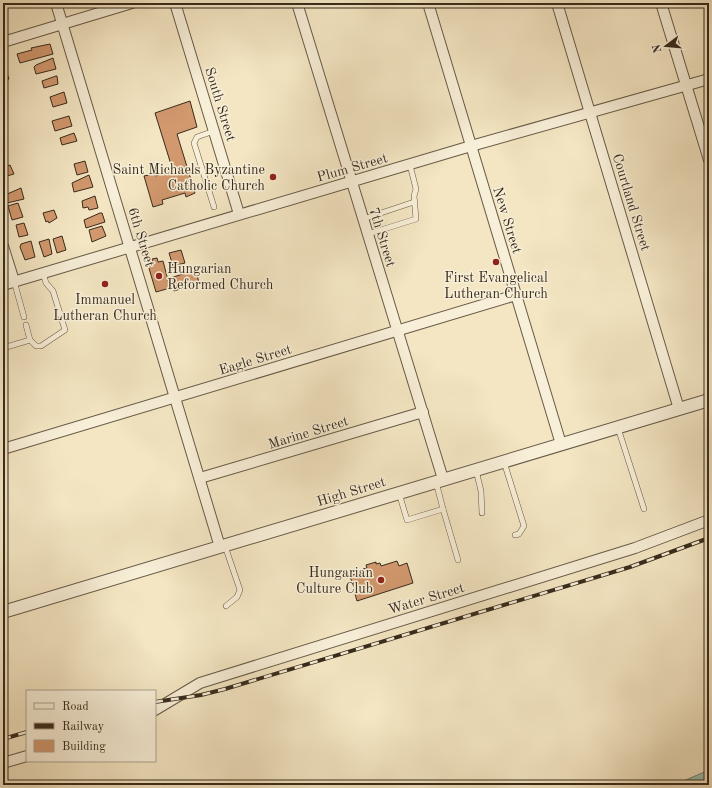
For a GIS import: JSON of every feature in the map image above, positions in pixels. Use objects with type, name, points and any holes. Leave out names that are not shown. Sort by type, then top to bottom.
[{"type":"street","name":"6th Street","points":[[56,3],[200,478],[223,547]]},
{"type":"street","points":[[3,42],[132,3]]},
{"type":"street","name":"South Street","points":[[175,3],[240,214]]},
{"type":"street","name":"7th Street","points":[[297,3],[398,331],[422,412],[439,480]]},
{"type":"street","name":"New Street","points":[[428,3],[561,444]]},
{"type":"street","name":"Courtland Street","points":[[557,3],[679,409]]},
{"type":"street","points":[[661,3],[709,160]]},
{"type":"street","name":"Plum Street","points":[[3,285],[471,146],[709,79]]},
{"type":"street","points":[[3,246],[14,281]]},
{"type":"street","name":"Eagle Street","points":[[3,449],[516,295]]},
{"type":"street","name":"High Street","points":[[3,612],[709,400]]},
{"type":"street","name":"Marine Street","points":[[200,478],[422,412]]},
{"type":"street","name":"Water Street","points":[[156,709],[200,683],[635,548],[709,520]]},
{"type":"street","points":[[3,763],[26,756]]},
{"type":"lane","points":[[214,131],[197,137],[194,143],[214,207]]},
{"type":"lane","points":[[368,234],[416,219],[414,202],[416,189],[410,164]]},
{"type":"lane","points":[[363,219],[414,202]]},
{"type":"lane","points":[[26,325],[30,340],[36,346],[41,346],[53,340],[65,330],[53,291],[46,283],[43,273]]},
{"type":"lane","points":[[14,281],[24,317]]},
{"type":"lane","points":[[3,348],[30,340]]},
{"type":"lane","points":[[618,428],[644,509]]},
{"type":"lane","points":[[504,461],[524,526],[522,531],[515,535]]},
{"type":"lane","points":[[476,469],[482,491],[482,513]]},
{"type":"lane","points":[[439,480],[443,509],[458,560]]},
{"type":"lane","points":[[398,493],[407,520],[443,509]]},
{"type":"lane","points":[[223,547],[240,590],[237,597],[226,606]]},
{"type":"shaded area","points":[[709,770],[709,785],[674,785]]},
{"type":"building","points":[[50,44],[53,54],[20,63],[17,54],[32,50],[31,48]]},
{"type":"building","points":[[53,58],[56,69],[36,74],[34,67],[36,65]]},
{"type":"building","points":[[3,68],[5,68],[9,79],[3,81]]},
{"type":"building","points":[[56,76],[58,84],[44,88],[42,81]]},
{"type":"building","points":[[64,92],[67,103],[53,107],[50,97]]},
{"type":"building","points":[[190,101],[197,127],[177,134],[195,193],[186,197],[185,193],[162,200],[163,204],[153,207],[144,176],[154,174],[155,176],[173,171],[155,113]]},
{"type":"building","points":[[69,116],[72,126],[55,131],[52,121]]},
{"type":"building","points":[[74,133],[77,141],[62,145],[60,138]]},
{"type":"building","points":[[85,161],[88,172],[77,175],[74,164]]},
{"type":"building","points":[[10,165],[14,174],[3,177],[3,167]]},
{"type":"building","points":[[89,175],[93,187],[74,192],[72,183]]},
{"type":"building","points":[[21,188],[24,199],[7,203],[5,195]]},
{"type":"building","points":[[95,196],[98,208],[89,210],[88,207],[83,208],[82,201]]},
{"type":"building","points":[[18,203],[23,217],[12,220],[8,206]]},
{"type":"building","points":[[54,210],[57,218],[49,223],[48,221],[46,222],[43,213]]},
{"type":"building","points":[[102,213],[105,222],[86,228],[84,220]]},
{"type":"building","points":[[24,223],[28,235],[19,237],[16,225]]},
{"type":"building","points":[[102,226],[106,236],[92,242],[89,230]]},
{"type":"building","points":[[62,236],[66,250],[57,253],[53,239]]},
{"type":"building","points":[[49,239],[52,254],[44,257],[39,242]]},
{"type":"building","points":[[31,241],[35,257],[25,260],[20,247],[21,244]]},
{"type":"building","points":[[181,250],[185,263],[173,266],[169,253]]},
{"type":"building","name":"Hungarian Reformed Church","points":[[157,258],[158,262],[163,261],[170,288],[156,292],[148,265],[153,264],[152,259]]},
{"type":"building","points":[[196,270],[199,283],[174,291],[170,278]]},
{"type":"building","name":"Hungarian Culture Club","points":[[397,561],[399,566],[407,563],[413,583],[357,601],[350,576],[364,571],[363,569],[367,568],[366,565],[376,562],[376,564],[380,563],[381,566]]},
{"type":"railway","points":[[156,702],[201,695],[225,689],[630,567],[709,538]]},
{"type":"railway","points":[[3,739],[26,732]]},
{"type":"place","name":"Saint Michaels Byzantine Catholic Church","points":[[273,177]]},
{"type":"place","name":"First Evangelical Lutheran Church","points":[[496,262]]},
{"type":"place","name":"Hungarian Reformed Church","points":[[159,276]]},
{"type":"place","name":"Immanuel Lutheran Church","points":[[105,284]]},
{"type":"place","name":"Hungarian Culture Club","points":[[381,580]]}]
